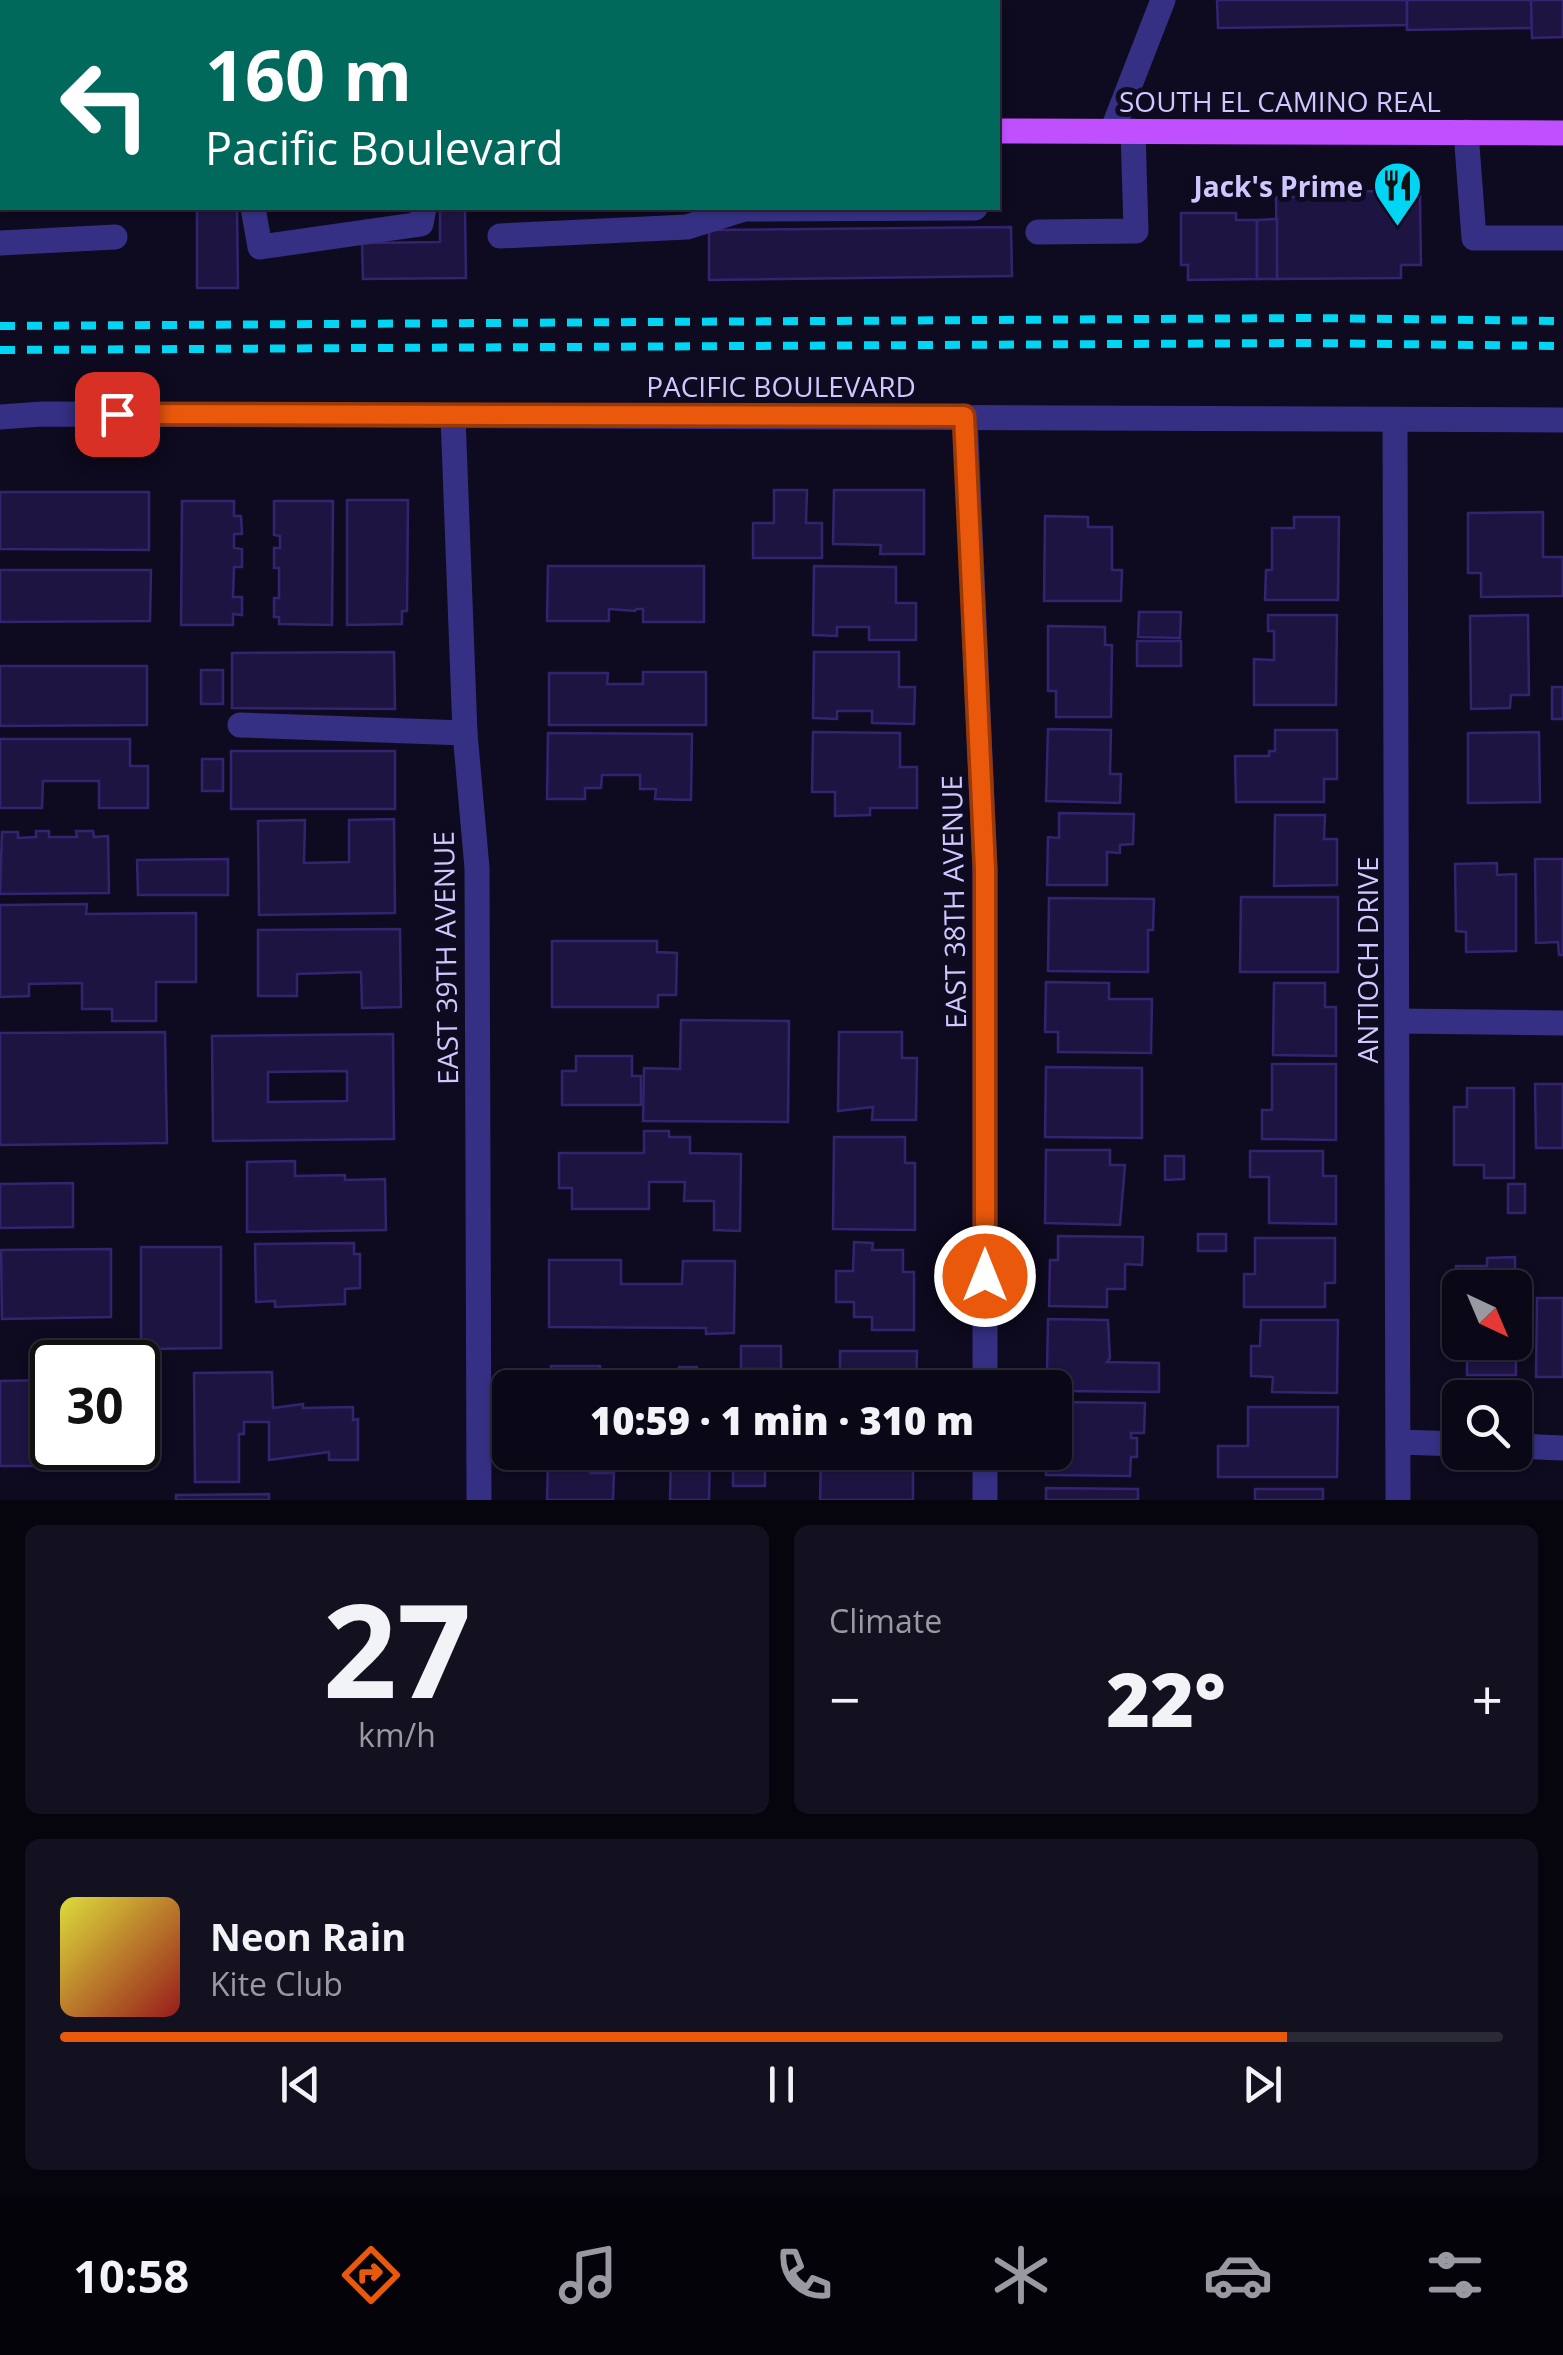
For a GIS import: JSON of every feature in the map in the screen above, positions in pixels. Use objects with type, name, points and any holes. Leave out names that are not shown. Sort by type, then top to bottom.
[{"type":"main road","name":"SOUTH EL CAMINO REAL","points":[[1000,130],[1563,132]]},
{"type":"street","points":[[1038,232],[1136,231],[1123,130],[1164,0]]},
{"type":"street","points":[[1466,132],[1474,238],[1563,238]]},
{"type":"street","points":[[253,210],[260,247],[422,224],[424,210]]},
{"type":"street","points":[[569,235],[570,210]]},
{"type":"street","points":[[500,236],[687,228],[744,210]]},
{"type":"street","points":[[0,243],[115,237]]},
{"type":"street","name":"EAST 39TH AVENUE","points":[[452,416],[465,733],[476,868],[478,1500]]},
{"type":"street","name":"EAST 38TH AVENUE","points":[[964,416],[985,869],[985,1370]]},
{"type":"street","name":"PACIFIC BOULEVARD","points":[[0,417],[1563,420]]},
{"type":"street","name":"ANTIOCH DRIVE","points":[[1395,420],[1398,1500]]},
{"type":"street","points":[[240,725],[465,733]]},
{"type":"street","points":[[1397,1022],[1563,1023]]},
{"type":"street","points":[[1398,1442],[1442,1443]]},
{"type":"street","points":[[1532,1447],[1563,1448]]},
{"type":"street","points":[[985,1470],[985,1500]]},
{"type":"building","points":[[1217,0],[1407,0],[1407,25],[1218,28]]},
{"type":"building","points":[[1407,0],[1531,0],[1532,28],[1407,30]]},
{"type":"building","points":[[1531,0],[1563,0],[1563,37],[1532,38]]},
{"type":"building","points":[[1388,191],[1388,196],[1420,196],[1421,265],[1401,265],[1401,278],[1277,279],[1276,197],[1307,197],[1307,192]]},
{"type":"building","points":[[197,210],[237,210],[238,288],[197,288]]},
{"type":"building","points":[[440,210],[465,210],[466,278],[363,279],[362,243],[440,242]]},
{"type":"building","points":[[1181,213],[1236,213],[1236,220],[1257,220],[1257,279],[1188,280],[1188,265],[1181,265]]},
{"type":"building","points":[[1277,219],[1277,279],[1257,279],[1257,220]]},
{"type":"building","points":[[1011,227],[1012,276],[709,280],[709,230]]},
{"type":"building","points":[[774,490],[807,490],[806,523],[822,523],[822,558],[753,558],[753,523],[774,523]]},
{"type":"building","points":[[834,490],[924,490],[924,554],[880,554],[881,545],[833,544]]},
{"type":"building","points":[[0,492],[149,492],[149,550],[0,549]]},
{"type":"building","points":[[347,500],[408,500],[407,611],[402,611],[402,624],[347,625]]},
{"type":"building","points":[[182,501],[234,501],[234,516],[241,516],[242,534],[234,534],[234,548],[242,549],[242,567],[234,567],[233,597],[242,597],[242,615],[233,614],[233,625],[181,625]]},
{"type":"building","points":[[274,501],[333,501],[332,625],[279,624],[279,617],[274,617],[274,598],[279,598],[279,568],[274,568],[274,548],[280,548],[280,536],[274,535]]},
{"type":"building","points":[[1543,512],[1543,557],[1563,557],[1563,596],[1481,597],[1481,573],[1468,573],[1468,513]]},
{"type":"building","points":[[1045,516],[1088,517],[1088,527],[1112,527],[1112,570],[1122,570],[1121,601],[1044,601]]},
{"type":"building","points":[[1294,517],[1339,517],[1338,600],[1265,600],[1266,570],[1272,570],[1272,528],[1294,528]]},
{"type":"building","points":[[548,566],[704,566],[704,622],[643,622],[643,609],[609,609],[609,621],[547,621]]},
{"type":"building","points":[[814,566],[896,567],[896,603],[916,603],[916,640],[869,640],[869,627],[837,627],[837,636],[813,635]]},
{"type":"building","points":[[0,570],[151,570],[150,621],[0,622]]},
{"type":"building","points":[[1139,612],[1181,612],[1180,638],[1138,637]]},
{"type":"building","points":[[1268,615],[1337,615],[1336,705],[1254,705],[1254,659],[1274,660],[1274,631],[1268,631]]},
{"type":"building","points":[[1528,615],[1529,695],[1511,695],[1510,708],[1471,709],[1470,616]]},
{"type":"building","points":[[1048,626],[1105,627],[1105,645],[1112,645],[1111,717],[1056,717],[1056,691],[1048,691]]},
{"type":"building","points":[[1137,641],[1181,641],[1181,666],[1137,666]]},
{"type":"building","points":[[394,652],[395,709],[232,708],[232,653]]},
{"type":"building","points":[[814,652],[899,652],[899,687],[915,687],[914,724],[872,723],[872,711],[837,711],[837,719],[813,718]]},
{"type":"building","points":[[0,666],[147,666],[147,725],[0,726]]},
{"type":"building","points":[[201,670],[223,670],[223,704],[201,704]]},
{"type":"building","points":[[643,672],[706,672],[706,725],[549,725],[549,673],[608,673],[607,684],[643,684]]},
{"type":"building","points":[[1552,687],[1563,687],[1563,719],[1552,719]]},
{"type":"building","points":[[1048,729],[1111,730],[1110,774],[1121,774],[1120,803],[1046,801]]},
{"type":"building","points":[[1275,730],[1337,730],[1337,779],[1324,779],[1324,802],[1236,802],[1235,756],[1269,756],[1269,751],[1275,751]]},
{"type":"building","points":[[813,732],[900,733],[900,767],[917,767],[917,808],[870,808],[870,815],[835,816],[835,792],[812,792]]},
{"type":"building","points":[[1539,732],[1540,802],[1468,803],[1468,733]]},
{"type":"building","points":[[548,733],[692,734],[691,800],[655,799],[656,789],[640,789],[640,775],[602,775],[601,788],[585,788],[585,799],[547,799]]},
{"type":"building","points":[[0,739],[130,739],[130,766],[148,766],[148,808],[99,808],[99,781],[43,781],[42,808],[0,808]]},
{"type":"building","points":[[231,751],[395,751],[395,809],[231,809]]},
{"type":"building","points":[[202,759],[223,759],[223,791],[202,791]]},
{"type":"building","points":[[1059,813],[1134,814],[1133,844],[1120,845],[1120,853],[1107,852],[1107,885],[1047,885],[1048,837],[1059,838]]},
{"type":"building","points":[[1275,815],[1325,815],[1324,839],[1337,839],[1337,885],[1274,886]]},
{"type":"building","points":[[394,819],[395,913],[259,915],[258,821],[305,820],[304,863],[349,862],[349,820]]},
{"type":"building","points":[[36,831],[49,831],[49,837],[77,837],[76,831],[93,831],[94,837],[108,836],[109,893],[0,894],[2,832],[18,832],[18,838],[36,837]]},
{"type":"building","points":[[228,859],[228,895],[138,895],[137,860]]},
{"type":"building","points":[[1535,859],[1563,859],[1563,955],[1559,955],[1558,942],[1536,943]]},
{"type":"building","points":[[1497,863],[1497,875],[1516,874],[1516,951],[1466,952],[1466,932],[1456,931],[1455,864]]},
{"type":"building","points":[[1241,897],[1338,897],[1338,972],[1240,972]]},
{"type":"building","points":[[1049,898],[1154,899],[1153,930],[1148,930],[1148,972],[1048,971]]},
{"type":"building","points":[[87,904],[86,914],[196,913],[196,982],[156,982],[156,1021],[112,1021],[112,1009],[82,1009],[82,983],[29,984],[29,996],[0,997],[0,905]]},
{"type":"building","points":[[400,929],[401,1007],[362,1008],[361,972],[297,974],[297,996],[258,996],[258,930]]},
{"type":"building","points":[[552,941],[657,941],[657,952],[677,953],[676,995],[658,995],[658,1007],[552,1007]]},
{"type":"building","points":[[1046,982],[1109,983],[1109,999],[1152,999],[1151,1053],[1058,1052],[1058,1032],[1045,1032]]},
{"type":"building","points":[[1274,983],[1325,983],[1325,1007],[1336,1007],[1336,1056],[1273,1055]]},
{"type":"building","points":[[681,1020],[789,1021],[788,1122],[643,1121],[644,1068],[680,1069]]},
{"type":"building","points":[[165,1032],[167,1143],[0,1145],[0,1033]]},
{"type":"building","points":[[839,1032],[902,1032],[902,1058],[917,1058],[916,1120],[872,1120],[873,1107],[838,1111]]},
{"type":"building","points":[[393,1034],[394,1139],[213,1141],[212,1036]],"holes":[[[347,1071],[347,1101],[268,1102],[268,1072]]]},
{"type":"building","points":[[576,1056],[632,1056],[632,1076],[641,1076],[641,1105],[562,1105],[562,1071],[576,1071]]},
{"type":"building","points":[[1272,1064],[1336,1064],[1336,1140],[1262,1139],[1262,1110],[1272,1110]]},
{"type":"building","points":[[1046,1067],[1142,1068],[1142,1138],[1045,1137]]},
{"type":"building","points":[[1535,1084],[1563,1084],[1563,1148],[1536,1148]]},
{"type":"building","points":[[1467,1088],[1514,1088],[1514,1178],[1484,1178],[1484,1165],[1454,1165],[1454,1107],[1467,1107]]},
{"type":"building","points":[[644,1131],[669,1131],[669,1137],[690,1137],[690,1153],[741,1154],[740,1231],[714,1230],[714,1201],[684,1201],[685,1182],[649,1182],[649,1209],[572,1209],[572,1188],[559,1188],[559,1153],[644,1153]]},
{"type":"building","points":[[834,1137],[905,1137],[905,1163],[915,1163],[915,1230],[833,1229]]},
{"type":"building","points":[[1046,1150],[1110,1150],[1110,1165],[1125,1165],[1120,1225],[1045,1223]]},
{"type":"building","points":[[1250,1151],[1323,1151],[1323,1176],[1336,1176],[1336,1224],[1269,1223],[1269,1177],[1250,1177]]},
{"type":"building","points":[[1165,1156],[1184,1156],[1184,1179],[1165,1180]]},
{"type":"building","points":[[295,1161],[295,1176],[385,1179],[386,1230],[247,1232],[247,1162]]},
{"type":"building","points":[[73,1183],[73,1227],[0,1228],[0,1184]]},
{"type":"building","points":[[1508,1184],[1525,1184],[1525,1213],[1508,1213]]},
{"type":"building","points":[[1198,1234],[1226,1234],[1226,1251],[1198,1251]]},
{"type":"building","points":[[1058,1236],[1143,1237],[1142,1265],[1125,1264],[1125,1289],[1107,1289],[1107,1307],[1049,1306],[1050,1260],[1058,1260]]},
{"type":"building","points":[[1255,1238],[1335,1238],[1335,1283],[1325,1283],[1325,1307],[1244,1307],[1244,1274],[1255,1274]]},
{"type":"building","points":[[854,1242],[873,1243],[872,1250],[903,1250],[903,1272],[914,1272],[914,1330],[872,1330],[872,1317],[854,1317],[854,1302],[836,1302],[836,1271],[853,1271]]},
{"type":"building","points":[[354,1243],[354,1254],[360,1254],[360,1288],[345,1289],[345,1304],[275,1307],[275,1301],[256,1302],[255,1244]]},
{"type":"building","points":[[141,1247],[221,1247],[221,1348],[160,1349],[160,1340],[141,1340]]},
{"type":"building","points":[[111,1249],[111,1317],[2,1319],[1,1250]]},
{"type":"building","points":[[1515,1257],[1515,1270],[1456,1270],[1456,1266],[1487,1266],[1487,1258]]},
{"type":"building","points":[[549,1260],[621,1260],[621,1284],[682,1284],[683,1261],[735,1261],[734,1333],[706,1334],[706,1328],[549,1327]]},
{"type":"building","points":[[1537,1298],[1563,1298],[1563,1377],[1536,1377]]},
{"type":"building","points":[[1048,1319],[1108,1320],[1107,1362],[1159,1363],[1159,1392],[1072,1391],[1072,1370],[1047,1370]]},
{"type":"building","points":[[1261,1320],[1338,1320],[1337,1393],[1272,1392],[1273,1377],[1251,1376],[1251,1346],[1260,1346]]},
{"type":"building","points":[[741,1346],[781,1346],[781,1369],[741,1369]]},
{"type":"building","points":[[840,1351],[917,1351],[916,1370],[840,1370]]},
{"type":"building","points":[[1467,1360],[1516,1360],[1516,1375],[1467,1375]]},
{"type":"building","points":[[551,1366],[600,1366],[600,1370],[551,1370]]},
{"type":"building","points":[[272,1372],[273,1408],[303,1404],[303,1408],[353,1407],[353,1420],[358,1419],[358,1460],[329,1460],[329,1452],[269,1460],[269,1422],[244,1422],[244,1434],[239,1434],[239,1482],[195,1482],[194,1373]]},
{"type":"building","points":[[30,1380],[30,1466],[0,1466],[0,1381]]},
{"type":"building","points":[[1072,1402],[1145,1403],[1144,1433],[1131,1433],[1131,1438],[1137,1438],[1137,1457],[1131,1457],[1130,1476],[1046,1475],[1046,1470],[1072,1470]]},
{"type":"building","points":[[1248,1407],[1338,1407],[1337,1477],[1218,1477],[1218,1446],[1248,1446]]},
{"type":"building","points":[[548,1470],[614,1473],[613,1500],[547,1500]]},
{"type":"building","points":[[671,1470],[710,1470],[709,1500],[670,1500]]},
{"type":"building","points":[[733,1470],[765,1470],[765,1486],[733,1486]]},
{"type":"building","points":[[821,1470],[913,1470],[913,1500],[820,1500]]},
{"type":"building","points":[[1046,1488],[1138,1489],[1138,1500],[1046,1500]]},
{"type":"building","points":[[1255,1489],[1323,1489],[1323,1500],[1255,1500]]},
{"type":"building","points":[[269,1494],[269,1500],[176,1500],[176,1495]]},
{"type":"railway","points":[[0,326],[1309,318],[1563,321]]},
{"type":"railway","points":[[0,350],[1307,343],[1563,346]]},
{"type":"place","name":"Jack's Prime","points":[[1398,228]]},
{"type":"route","points":[[117,414],[964,416],[985,869],[985,1276]]}]
